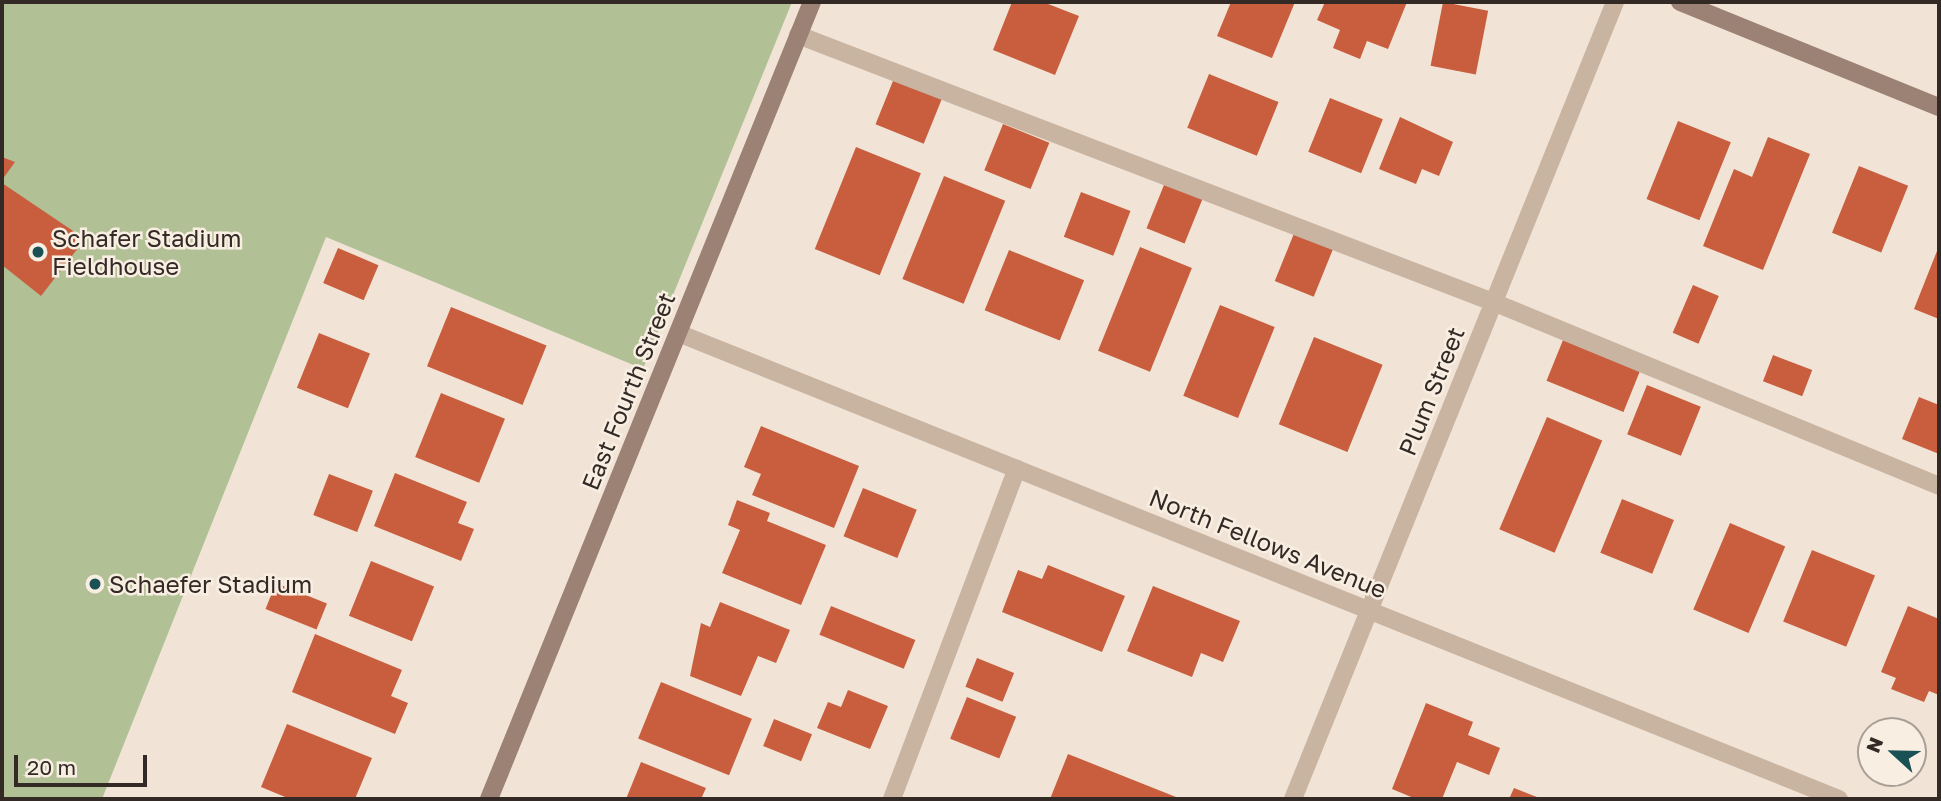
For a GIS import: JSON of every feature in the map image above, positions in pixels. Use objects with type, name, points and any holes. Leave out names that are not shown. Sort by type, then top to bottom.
[{"type":"main road","name":"East Fourth Street","points":[[489,799],[812,2]]},
{"type":"main road","points":[[1680,2],[1939,107]]},
{"type":"street","name":"Plum Street","points":[[1293,799],[1615,2]]},
{"type":"street","points":[[799,35],[1493,302],[1939,486]]},
{"type":"street","name":"North Fellows Avenue","points":[[678,333],[1839,799]]},
{"type":"street","points":[[892,799],[1017,469]]},
{"type":"green space","name":"Schaefer Stadium","points":[[2,2],[792,2],[643,369],[326,237],[102,799],[2,799]]},
{"type":"building","points":[[1012,2],[1043,2],[1079,16],[1055,75],[993,50]]},
{"type":"building","points":[[1231,2],[1295,2],[1272,58],[1217,36]]},
{"type":"building","points":[[1325,2],[1407,2],[1388,49],[1367,41],[1360,59],[1333,48],[1340,30],[1317,20]]},
{"type":"building","points":[[1443,2],[1488,11],[1476,75],[1431,66]]},
{"type":"building","points":[[1209,74],[1279,102],[1257,156],[1187,128]]},
{"type":"building","points":[[895,76],[943,95],[924,144],[876,124]]},
{"type":"building","points":[[1330,98],[1383,119],[1361,173],[1308,152]]},
{"type":"building","points":[[1400,117],[1453,142],[1439,176],[1422,169],[1416,184],[1379,169]]},
{"type":"building","points":[[1678,121],[1731,142],[1699,220],[1647,199]]},
{"type":"building","points":[[1003,124],[1049,143],[1031,189],[984,170]]},
{"type":"building","points":[[1768,137],[1810,154],[1763,270],[1703,246],[1734,169],[1752,177]]},
{"type":"building","points":[[856,147],[921,173],[880,275],[815,249]]},
{"type":"building","name":"Schafer Stadium Fieldhouse","points":[[2,157],[15,162],[2,180]]},
{"type":"building","points":[[1859,166],[1908,186],[1881,253],[1832,233]]},
{"type":"building","points":[[944,176],[1005,201],[964,304],[902,279]]},
{"type":"building","points":[[1166,180],[1204,195],[1185,244],[1147,228]]},
{"type":"building","name":"Schafer Stadium Fieldhouse","points":[[2,183],[85,239],[41,296],[2,265]]},
{"type":"building","points":[[1081,192],[1130,211],[1113,256],[1064,237]]},
{"type":"building","points":[[1295,231],[1334,247],[1314,297],[1275,281]]},
{"type":"building","points":[[1939,246],[1939,319],[1914,309]]},
{"type":"building","points":[[1140,247],[1192,268],[1150,372],[1098,351]]},
{"type":"building","points":[[338,248],[379,265],[364,300],[323,283]]},
{"type":"building","points":[[1009,250],[1084,280],[1060,341],[985,310]]},
{"type":"building","points":[[1693,285],[1719,296],[1698,344],[1673,333]]},
{"type":"building","points":[[1220,305],[1275,327],[1238,418],[1183,396]]},
{"type":"building","points":[[451,307],[546,346],[523,405],[427,366]]},
{"type":"building","points":[[319,333],[370,354],[348,408],[297,388]]},
{"type":"building","points":[[1314,337],[1383,365],[1347,452],[1279,424]]},
{"type":"building","points":[[1563,340],[1640,371],[1623,412],[1547,381]]},
{"type":"building","points":[[1773,355],[1812,370],[1802,396],[1763,381]]},
{"type":"building","points":[[1647,385],[1701,407],[1681,456],[1627,434]]},
{"type":"building","points":[[441,393],[505,419],[479,483],[415,457]]},
{"type":"building","points":[[1919,397],[1939,405],[1939,454],[1902,439]]},
{"type":"building","points":[[1547,417],[1602,440],[1555,553],[1499,529]]},
{"type":"building","points":[[761,426],[859,466],[834,528],[752,495],[761,474],[744,467]]},
{"type":"building","points":[[395,473],[467,502],[458,523],[474,529],[461,561],[374,526]]},
{"type":"building","points":[[329,474],[373,491],[357,532],[313,515]]},
{"type":"building","points":[[863,488],[917,510],[897,558],[844,536]]},
{"type":"building","points":[[1622,499],[1674,520],[1652,574],[1600,553]]},
{"type":"building","points":[[737,500],[770,513],[767,521],[826,545],[801,605],[722,573],[740,530],[728,525]]},
{"type":"building","points":[[1730,523],[1785,546],[1749,633],[1693,610]]},
{"type":"building","points":[[1812,550],[1875,575],[1846,647],[1783,621]]},
{"type":"building","points":[[371,561],[434,586],[412,641],[349,616]]},
{"type":"building","points":[[1048,565],[1125,596],[1102,652],[1002,612],[1018,570],[1042,579]]},
{"type":"building","points":[[276,583],[327,604],[317,630],[266,609]]},
{"type":"building","points":[[1153,586],[1240,621],[1223,662],[1201,653],[1192,677],[1127,651]]},
{"type":"building","points":[[720,602],[790,630],[776,663],[758,656],[741,696],[690,676],[701,623],[710,627]]},
{"type":"building","points":[[831,606],[915,640],[904,669],[819,635]]},
{"type":"building","points":[[1908,606],[1939,619],[1939,695],[1929,691],[1924,702],[1891,689],[1896,678],[1881,672]]},
{"type":"building","points":[[315,634],[402,670],[391,696],[408,703],[395,734],[292,692]]},
{"type":"building","points":[[977,658],[1014,673],[1002,702],[965,687]]},
{"type":"building","points":[[661,682],[752,719],[729,775],[638,739]]},
{"type":"building","points":[[848,690],[888,706],[870,749],[817,728],[828,702],[841,707]]},
{"type":"building","points":[[967,697],[1016,717],[999,759],[950,739]]},
{"type":"building","points":[[1426,703],[1473,722],[1468,735],[1500,748],[1489,775],[1457,762],[1442,799],[1416,799],[1392,789]]},
{"type":"building","points":[[774,719],[812,734],[801,761],[763,746]]},
{"type":"building","points":[[287,724],[372,758],[355,799],[290,799],[261,787]]},
{"type":"building","points":[[1068,754],[1181,799],[1050,799]]},
{"type":"building","points":[[641,762],[706,788],[701,799],[626,799]]},
{"type":"building","points":[[1514,788],[1542,799],[1509,799]]},
{"type":"place","name":"Schafer Stadium Fieldhouse","points":[[38,252]]},
{"type":"place","name":"Schaefer Stadium","points":[[95,584]]}]
